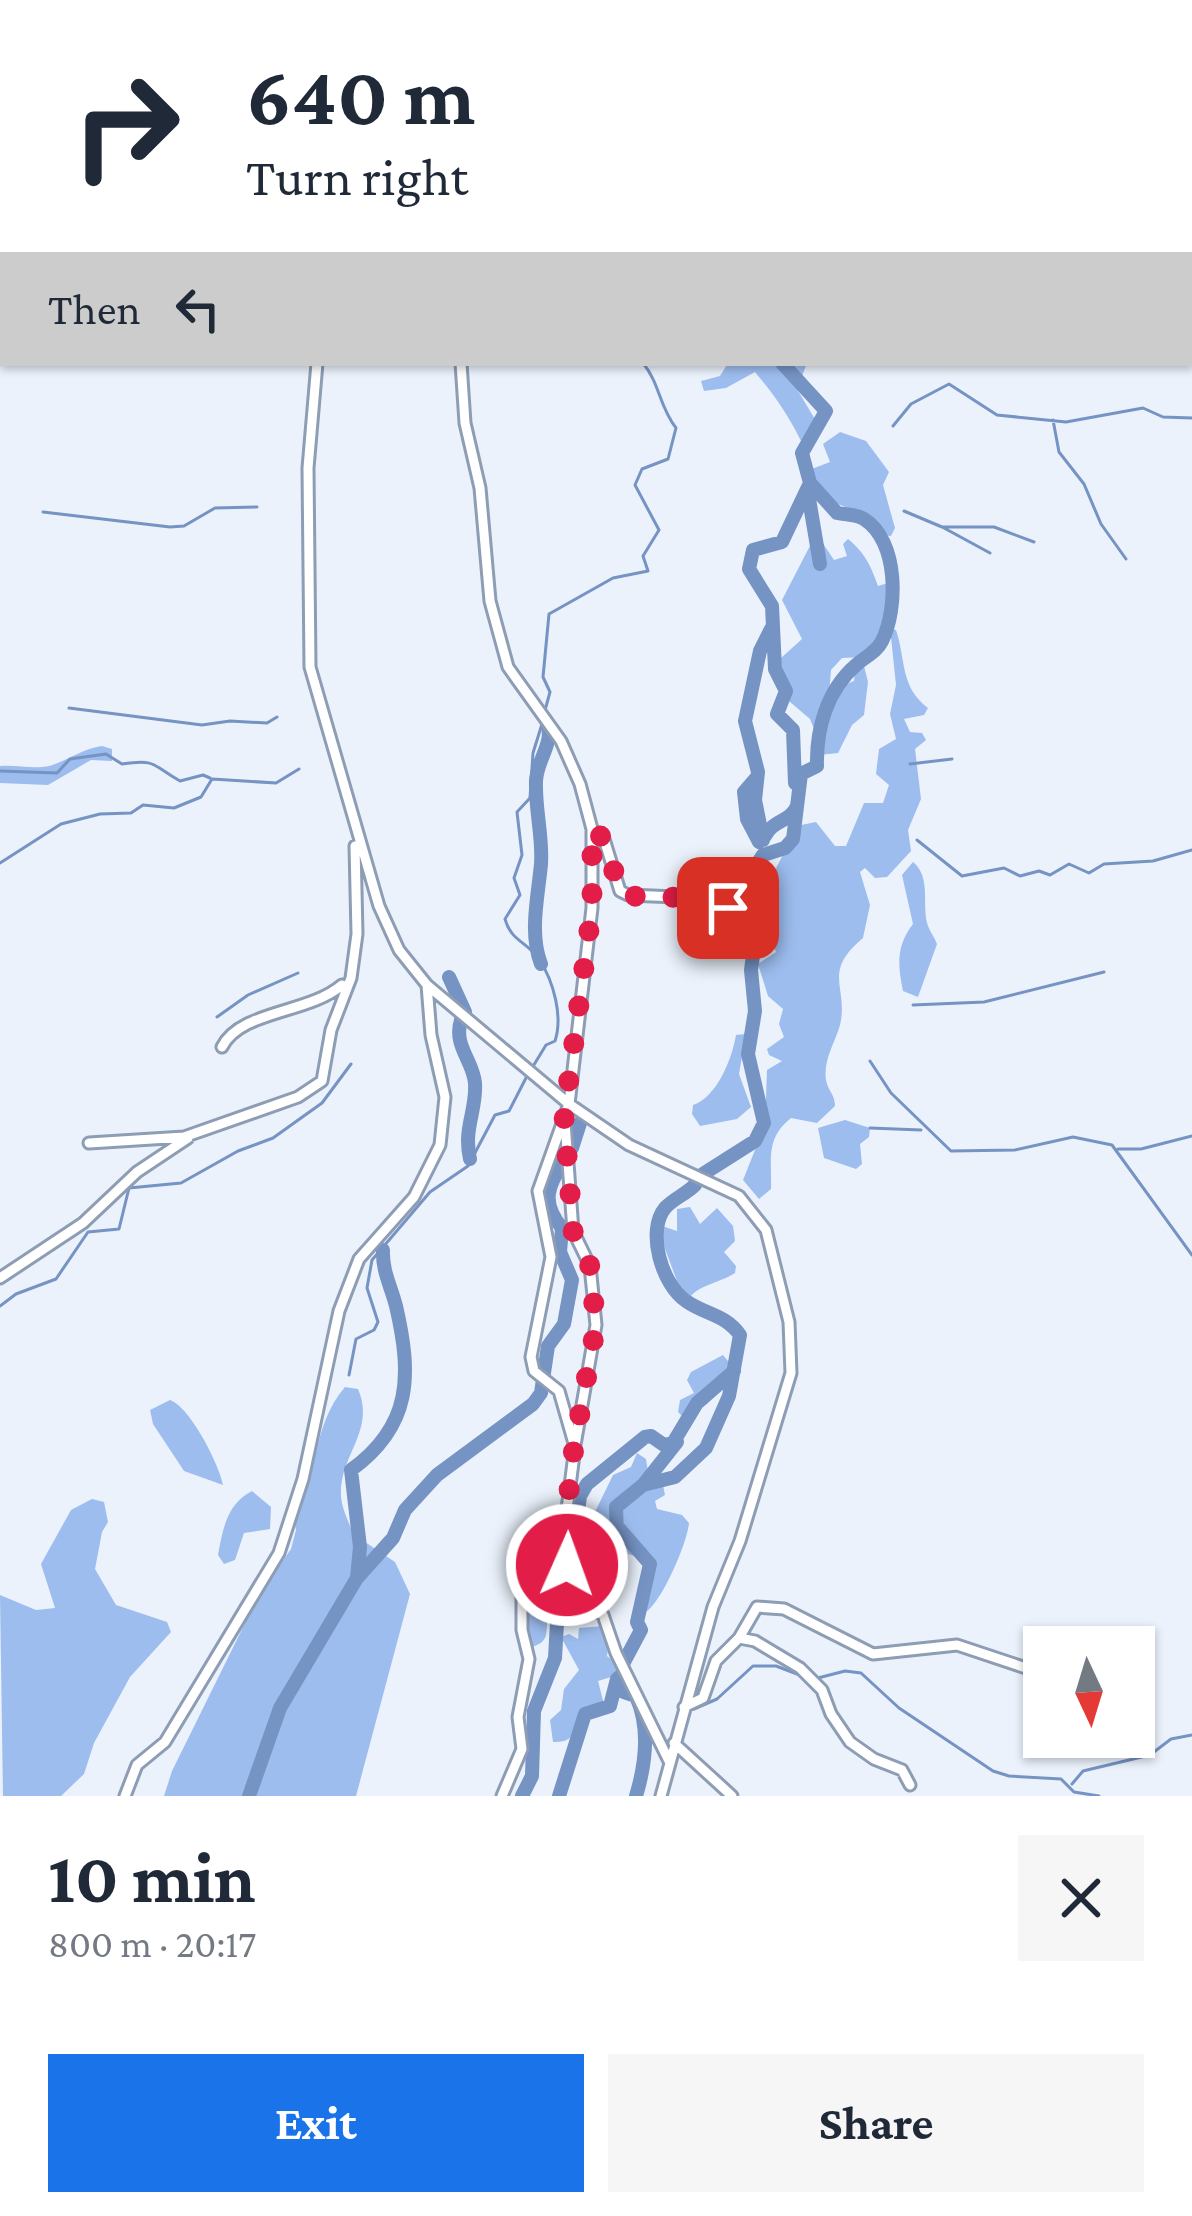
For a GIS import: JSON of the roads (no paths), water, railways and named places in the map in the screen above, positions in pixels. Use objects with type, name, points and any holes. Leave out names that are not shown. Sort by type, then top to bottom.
[{"type":"street","points":[[317,366],[308,468],[310,667],[356,835],[399,950],[427,985],[569,1104],[629,1145],[739,1196],[766,1230],[789,1322],[790,1373],[684,1707],[661,1796]]},
{"type":"street","points":[[461,366],[469,457],[480,488],[490,601],[508,668],[562,741],[592,829],[592,908],[569,1104],[538,1191],[551,1257],[531,1358],[534,1371],[559,1391],[574,1447]]},
{"type":"street","points":[[592,829],[604,839],[620,891],[628,896],[701,898],[737,911]]},
{"type":"street","points":[[88,1144],[192,1135],[298,1096],[322,1081],[331,1030],[351,978],[357,934],[356,835]]},
{"type":"street","points":[[222,1048],[227,1036],[247,1024],[319,1003],[351,978]]},
{"type":"street","points":[[125,1796],[136,1765],[165,1742],[278,1552],[302,1479],[331,1344],[353,1272],[368,1247],[414,1196],[440,1145],[445,1097],[431,1036],[427,985]]},
{"type":"street","points":[[564,1116],[573,1231],[590,1266],[596,1325],[566,1517],[569,1594],[603,1615],[616,1653],[669,1761]]},
{"type":"street","points":[[0,1278],[83,1223],[137,1172],[192,1135]]},
{"type":"street","points":[[502,1796],[522,1748],[518,1717],[529,1659],[522,1630],[522,1575],[529,1559],[566,1517]]},
{"type":"street","points":[[684,1707],[703,1698],[716,1660],[739,1638],[757,1607],[770,1606],[873,1654],[957,1645],[1023,1667]]},
{"type":"street","points":[[739,1638],[755,1641],[800,1668],[822,1690],[850,1742],[902,1770],[910,1785]]},
{"type":"street","points":[[674,1743],[732,1796]]},
{"type":"waterway","points":[[544,714],[550,692],[543,677],[549,614],[613,578],[648,571],[643,556],[659,530],[635,485],[642,469],[668,459],[676,428],[645,366]]},
{"type":"waterway","points":[[703,1174],[755,1141],[764,1123],[748,1054],[755,1011],[751,970],[760,905],[757,864],[763,855],[785,848],[793,839],[801,774],[817,766],[825,711],[846,675],[882,641],[893,594],[889,559],[875,529],[861,517],[837,513],[810,483],[802,453],[826,411],[785,366]]},
{"type":"waterway","points":[[893,426],[911,404],[949,384],[997,415],[1066,422],[1143,408],[1163,417],[1192,418]]},
{"type":"waterway","points":[[1053,420],[1059,452],[1084,484],[1101,524],[1126,559]]},
{"type":"waterway","points":[[795,783],[793,730],[777,714],[786,691],[775,669],[772,606],[749,569],[753,550],[782,542],[810,483]]},
{"type":"waterway","points":[[808,493],[820,564]]},
{"type":"waterway","points":[[43,512],[170,527],[184,526],[215,508],[257,507]]},
{"type":"waterway","points":[[904,511],[942,527],[994,527],[1034,542]]},
{"type":"waterway","points":[[944,528],[990,553]]},
{"type":"waterway","points":[[763,840],[755,800],[758,772],[745,721],[760,651],[771,629]]},
{"type":"waterway","points":[[69,708],[202,725],[267,723],[277,717]]},
{"type":"waterway","points":[[541,964],[535,927],[541,854],[536,781],[549,736],[546,720]]},
{"type":"waterway","points":[[532,1068],[546,1045],[555,1041],[556,1000],[539,959],[511,932],[505,919],[520,895],[514,878],[522,855],[517,812],[530,798],[533,753],[542,724]]},
{"type":"waterway","points":[[0,771],[57,773],[70,759],[106,754],[122,764],[154,765],[180,781],[203,775],[210,778]]},
{"type":"waterway","points":[[910,764],[952,759]]},
{"type":"waterway","points":[[0,863],[61,824],[100,814],[131,813],[143,805],[174,808],[201,797],[212,779],[276,783],[299,769]]},
{"type":"waterway","points":[[757,777],[744,792],[747,819],[759,842]]},
{"type":"waterway","points":[[765,836],[797,806]]},
{"type":"waterway","points":[[917,840],[962,876],[1004,868],[1020,876],[1039,871],[1050,875],[1069,864],[1089,873],[1104,864],[1153,861],[1192,850]]},
{"type":"waterway","points":[[913,1005],[984,1002],[1104,972]]},
{"type":"waterway","points":[[217,1017],[248,995],[298,973]]},
{"type":"waterway","points":[[449,977],[465,1012]]},
{"type":"waterway","points":[[461,1020],[461,1045],[475,1083],[470,1159]]},
{"type":"waterway","points":[[870,1061],[891,1093],[951,1151],[1015,1150],[1073,1137],[1112,1145],[1192,1255]]},
{"type":"waterway","points":[[0,1306],[16,1294],[56,1279],[88,1232],[119,1229],[129,1188],[181,1183],[238,1151],[273,1138],[322,1103],[351,1064]]},
{"type":"waterway","points":[[349,1375],[356,1339],[374,1330],[378,1322],[367,1288],[372,1260],[430,1192],[468,1166],[495,1115],[509,1111],[528,1074]]},
{"type":"waterway","points":[[572,1148],[580,1123]]},
{"type":"waterway","points":[[870,1128],[921,1130]]},
{"type":"waterway","points":[[1118,1149],[1141,1149],[1192,1136]]},
{"type":"waterway","points":[[357,1578],[393,1538],[405,1510],[437,1475],[533,1404],[541,1393],[548,1346],[564,1324],[572,1280],[560,1252],[562,1228],[549,1199],[552,1182],[567,1155]]},
{"type":"waterway","points":[[522,1796],[532,1776],[534,1711],[555,1658],[558,1605],[565,1583],[617,1535],[616,1507],[643,1485],[675,1477],[706,1448],[729,1396],[740,1335],[677,1293],[659,1257],[659,1218],[695,1185]]},
{"type":"waterway","points":[[249,1796],[280,1708],[357,1578],[360,1547],[351,1470],[386,1436],[402,1397],[404,1355],[383,1250]]},
{"type":"waterway","points":[[571,1566],[580,1496],[587,1484],[645,1437],[664,1445],[673,1443],[697,1403],[734,1371]]},
{"type":"waterway","points":[[643,1485],[677,1442]]},
{"type":"waterway","points":[[616,1525],[650,1564],[637,1622],[641,1630],[624,1662]]},
{"type":"waterway","points":[[694,1709],[717,1699],[753,1666],[776,1666],[805,1677]]},
{"type":"waterway","points":[[814,1679],[845,1671],[861,1673],[899,1708],[993,1771],[1061,1779],[1074,1792],[1099,1796]]},
{"type":"waterway","points":[[559,1796],[585,1714],[610,1706],[617,1679],[624,1673]]},
{"type":"waterway","points":[[623,1678],[624,1692],[636,1696],[645,1733],[636,1796]]},
{"type":"waterway","points":[[1072,1784],[1083,1771],[1150,1755],[1171,1739],[1192,1735]]}]
